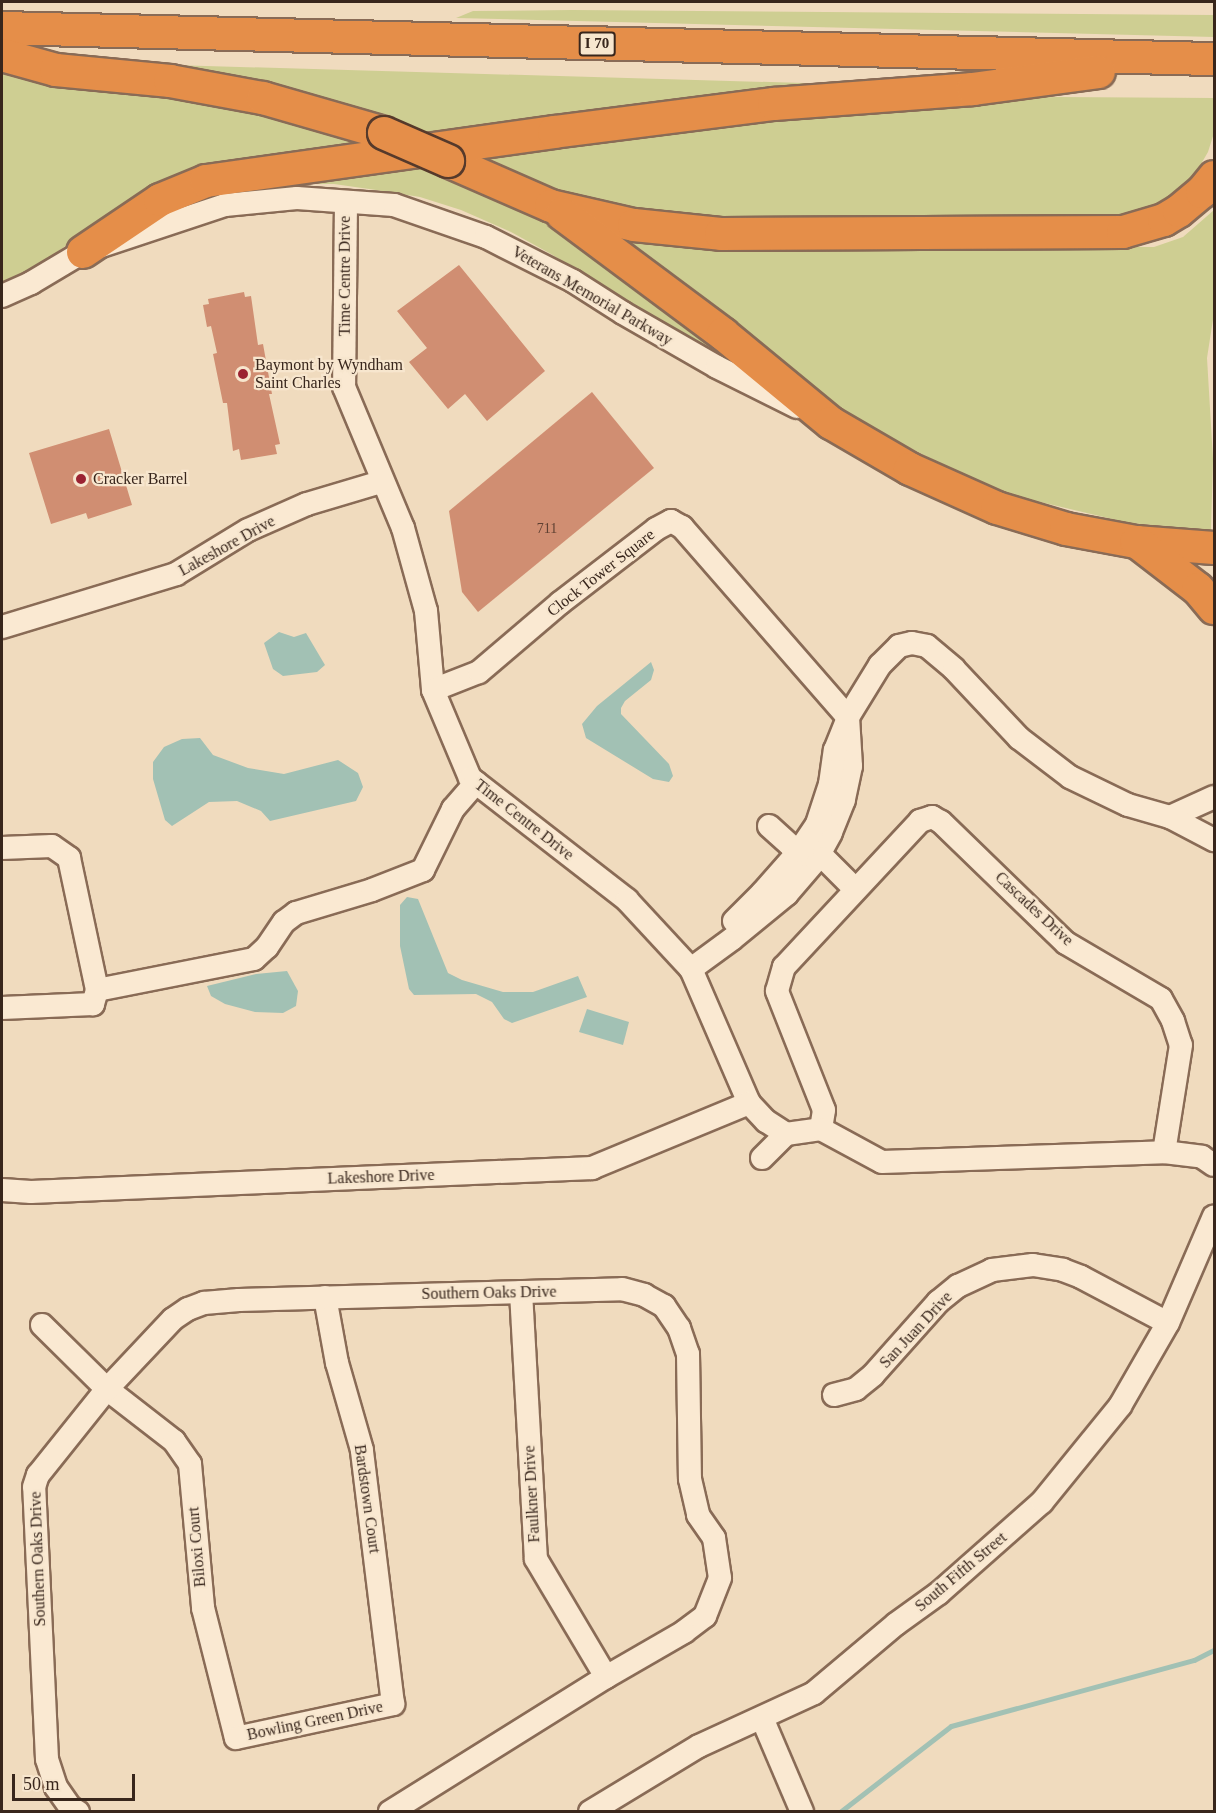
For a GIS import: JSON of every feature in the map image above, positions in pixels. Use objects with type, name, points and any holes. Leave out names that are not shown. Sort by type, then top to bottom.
[{"type":"highway","name":"I 70","points":[[2,28],[1203,59]]},
{"type":"highway","points":[[2,55],[56,70],[170,81],[263,98],[384,134],[551,206],[634,225],[721,234],[1123,232],[1172,216],[1202,192],[1215,177]]},
{"type":"highway","points":[[83,252],[160,200],[206,181],[763,105],[973,89],[1203,59]]},
{"type":"highway","points":[[551,206],[723,334],[831,423],[910,469],[997,508],[1066,529],[1137,542],[1215,548]]},
{"type":"highway","points":[[1137,542],[1198,589],[1215,608]]},
{"type":"street","name":"Veterans Memorial Parkway","points":[[2,296],[31,283],[83,252],[225,205],[297,198],[394,205],[486,237],[573,281],[623,314],[717,367],[831,423]]},
{"type":"street","name":"Time Centre Drive","points":[[346,201],[344,387],[381,482],[403,528],[426,611],[433,690],[470,778],[627,900],[686,964],[749,1103],[766,1121],[786,1134]]},
{"type":"street","name":"Lakeshore Drive","points":[[2,627],[176,574],[248,530],[307,504],[381,482]]},
{"type":"street","name":"Clock Tower Square","points":[[433,690],[479,672],[560,603],[671,521],[682,527],[848,717]]},
{"type":"street","points":[[686,964],[732,939],[788,894],[807,856],[831,832],[844,800],[851,766],[848,717],[880,665],[899,646],[912,643],[927,646],[954,669],[1019,738],[1070,777],[1128,805],[1170,817],[1215,840]]},
{"type":"street","points":[[97,990],[254,959],[267,947],[284,922],[296,913],[332,904],[423,870],[453,809],[476,783]]},
{"type":"street","points":[[1170,817],[1215,797]]},
{"type":"street","name":"Cascades Drive","points":[[821,1129],[824,1110],[777,991],[784,967],[920,821],[932,817],[941,822],[1066,943],[1161,999],[1173,1021],[1181,1045],[1164,1152]]},
{"type":"street","points":[[769,826],[807,856],[824,858],[855,889]]},
{"type":"street","points":[[2,848],[52,846],[69,858],[97,990],[93,1004],[2,1008]]},
{"type":"street","name":"Lakeshore Drive","points":[[2,1190],[31,1192],[592,1168],[749,1103]]},
{"type":"street","points":[[762,1158],[786,1134],[821,1129],[882,1162],[1164,1152],[1202,1157],[1215,1165]]},
{"type":"street","name":"South Fifth Street","points":[[591,1812],[699,1746],[814,1693],[896,1624],[939,1593],[1042,1502],[1120,1406],[1206,1255],[1215,1216]]},
{"type":"street","name":"San Juan Drive","points":[[834,1395],[856,1389],[873,1375],[938,1302],[957,1286],[992,1270],[1033,1265],[1063,1270],[1081,1276],[1168,1323]]},
{"type":"street","name":"Southern Oaks Drive","points":[[78,1812],[70,1807],[56,1787],[47,1759],[34,1487],[38,1475],[107,1389],[173,1319],[188,1309],[204,1303],[622,1289],[644,1295],[664,1306],[679,1328],[688,1354],[690,1479],[698,1515],[714,1538],[720,1578],[705,1616],[684,1632],[606,1677],[393,1811]]},
{"type":"street","name":"Faulkner Drive","points":[[521,1292],[536,1559],[606,1677]]},
{"type":"street","name":"Bardstown Court","points":[[325,1298],[337,1363],[363,1450],[393,1704]]},
{"type":"street","name":"Biloxi Court","points":[[42,1325],[107,1389],[174,1441],[190,1464],[203,1608],[236,1738]]},
{"type":"street","name":"Bowling Green Drive","points":[[236,1738],[393,1704]]},
{"type":"street","points":[[762,1718],[802,1812]]},
{"type":"green space","points":[[473,11],[1214,15],[1214,37],[456,18]]},
{"type":"green space","points":[[172,65],[872,85],[423,138],[173,71]]},
{"type":"green space","points":[[2,70],[154,87],[382,142],[154,187],[124,204],[43,262],[2,284]]},
{"type":"green space","points":[[1057,97],[1214,98],[1214,133],[1208,152],[1194,176],[1174,195],[1142,213],[1116,218],[883,217],[802,223],[647,215],[537,186],[479,157],[625,134],[926,101]]},
{"type":"green space","points":[[426,161],[490,190],[553,225],[735,361],[732,365],[551,254],[511,232],[461,210],[420,197],[334,184],[300,184],[299,178]]},
{"type":"green space","points":[[1214,210],[1214,313],[1207,358],[1213,459],[1211,530],[1129,523],[994,491],[848,416],[784,375],[595,228],[1096,247],[1154,247],[1183,237]]},
{"type":"shaded area","points":[[279,632],[294,637],[306,633],[325,665],[317,672],[283,676],[273,669],[264,643]]},
{"type":"shaded area","points":[[651,662],[654,670],[651,680],[625,701],[621,714],[669,764],[673,776],[669,782],[653,779],[586,738],[582,724],[597,706]]},
{"type":"shaded area","points":[[200,738],[213,755],[248,768],[284,774],[338,760],[358,773],[363,787],[356,801],[270,821],[261,811],[237,801],[209,802],[172,826],[165,820],[153,779],[153,762],[164,747],[182,739]]},
{"type":"shaded area","points":[[407,897],[418,899],[448,973],[462,980],[503,992],[533,992],[578,976],[587,997],[512,1023],[504,1019],[492,1002],[476,994],[414,995],[409,989],[400,946],[400,905]]},
{"type":"shaded area","points":[[287,971],[298,991],[296,1006],[283,1013],[255,1012],[225,1004],[211,996],[207,986],[256,974]]},
{"type":"shaded area","points":[[587,1009],[629,1022],[623,1045],[579,1032]]},
{"type":"building","points":[[459,265],[545,371],[487,421],[465,394],[448,409],[409,362],[427,348],[397,311]]},
{"type":"building","name":"Baymont by Wyndham Saint Charles","points":[[244,292],[245,297],[251,296],[258,345],[263,344],[272,394],[269,394],[280,444],[275,445],[277,454],[241,460],[239,449],[233,451],[227,403],[223,403],[213,354],[217,353],[211,326],[207,327],[203,305],[209,304],[208,299]]},
{"type":"building","points":[[592,392],[654,468],[478,612],[462,592],[449,511]]},
{"type":"building","name":"Cracker Barrel","points":[[109,429],[132,505],[88,519],[86,513],[51,524],[29,453]]},
{"type":"waterway","points":[[840,1812],[951,1726],[1194,1660],[1214,1650]]},
{"type":"place","name":"Baymont by Wyndham Saint Charles","points":[[243,374]]},
{"type":"place","name":"Cracker Barrel","points":[[81,479]]}]
